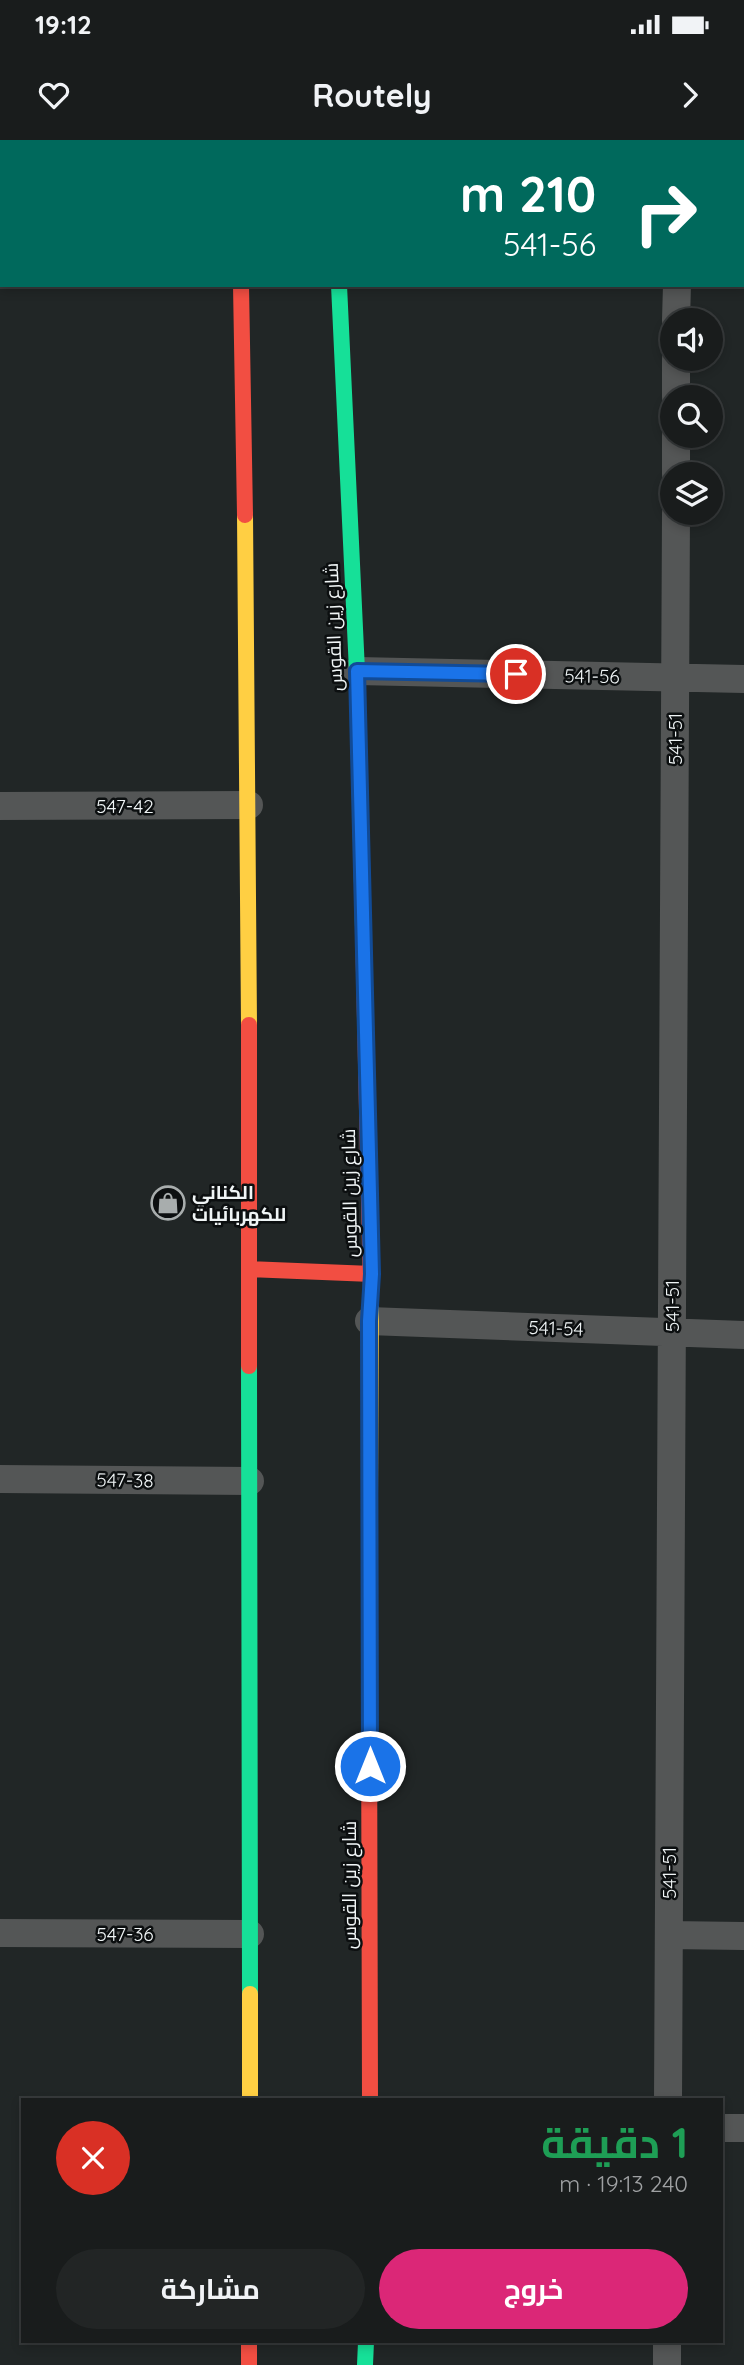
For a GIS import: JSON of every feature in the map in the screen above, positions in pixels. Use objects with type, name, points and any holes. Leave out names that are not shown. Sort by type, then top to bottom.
[{"type":"main road","points":[[241,287],[249,805],[250,2098]]},
{"type":"main road","name":"شارع زين القوس","points":[[339,287],[357,671],[372,1274],[369,1321],[370,2098]]},
{"type":"main road","points":[[249,1269],[372,1274]]},
{"type":"main road","points":[[250,2343],[250,2365]]},
{"type":"main road","points":[[366,2343],[366,2365]]},
{"type":"street","points":[[677,287],[677,308]]},
{"type":"street","name":"541-51","points":[[668,2098],[676,525]]},
{"type":"street","name":"541-56","points":[[357,671],[744,678]]},
{"type":"street","name":"547-42","points":[[0,806],[249,805]]},
{"type":"street","name":"541-54","points":[[369,1321],[744,1335]]},
{"type":"street","name":"547-38","points":[[0,1479],[250,1481]]},
{"type":"street","name":"547-36","points":[[0,1933],[250,1934]]},
{"type":"street","points":[[669,1935],[744,1936]]},
{"type":"street","points":[[723,2128],[744,2128]]},
{"type":"street","points":[[667,2343],[667,2365]]},
{"type":"traffic: fast","points":[[339,287],[357,671],[363,927]]},
{"type":"traffic: fast","points":[[249,1366],[250,1994]]},
{"type":"traffic: fast","points":[[365,2365],[366,2343]]},
{"type":"traffic: slow","points":[[245,515],[249,1025]]},
{"type":"traffic: slow","points":[[369,1694],[371,1294]]},
{"type":"traffic: slow","points":[[250,1994],[250,2098]]},
{"type":"traffic: jam","points":[[241,287],[245,515]]},
{"type":"traffic: jam","points":[[363,927],[371,1294]]},
{"type":"traffic: jam","points":[[249,1025],[249,1366]]},
{"type":"traffic: jam","points":[[249,1269],[372,1274]]},
{"type":"traffic: jam","points":[[369,1694],[370,2098]]},
{"type":"traffic: jam","points":[[249,2343],[249,2365]]},
{"type":"place","name":"الكناني للكهربائيات","points":[[168,1203]]},
{"type":"route","points":[[370,1766],[369,1321],[372,1274],[357,671],[516,674]]}]
